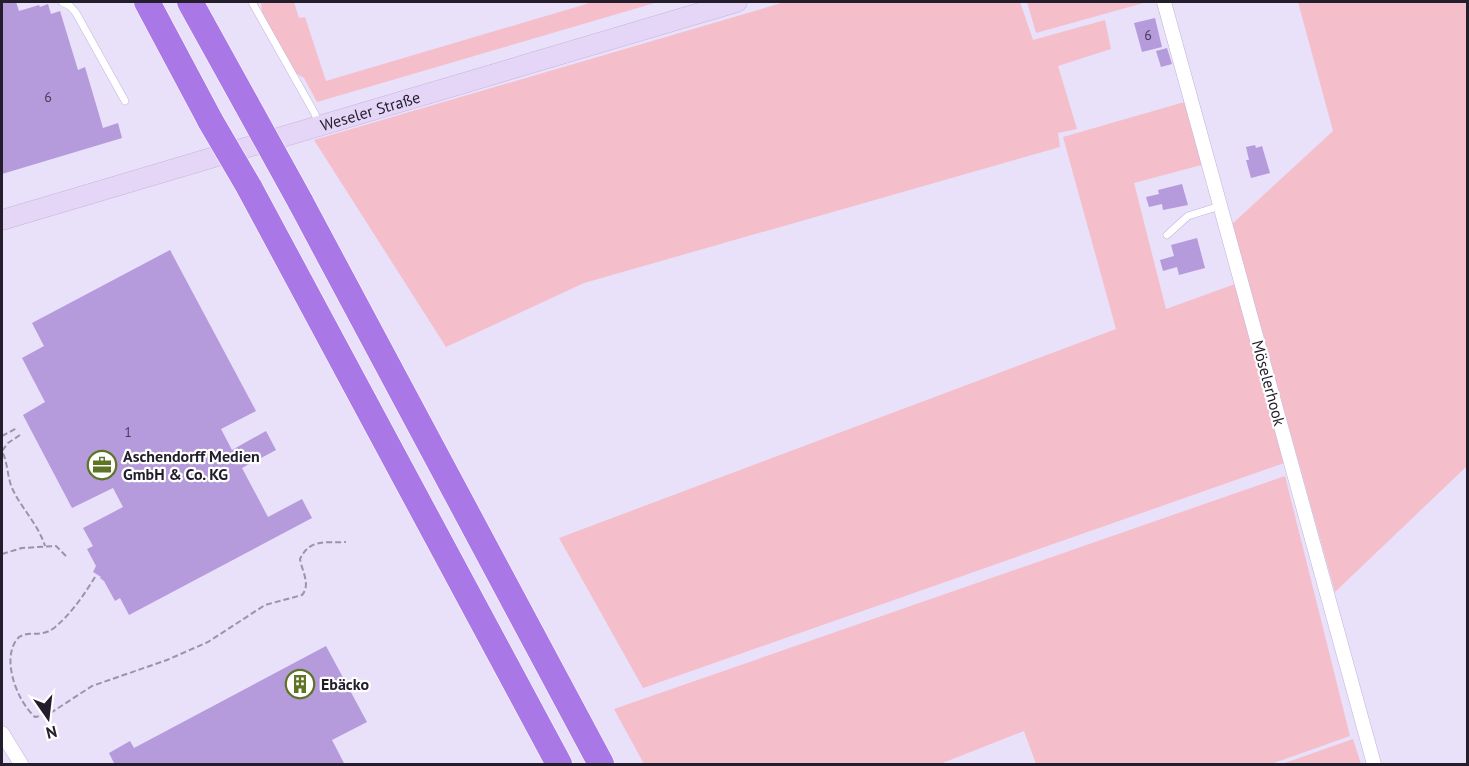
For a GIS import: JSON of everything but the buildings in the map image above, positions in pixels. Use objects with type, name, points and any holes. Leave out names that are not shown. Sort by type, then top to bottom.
[{"type":"highway","points":[[147,2],[211,122],[249,187],[559,765]]},
{"type":"highway","points":[[190,2],[514,597],[601,765]]},
{"type":"main road","name":"Weseler Straße","points":[[2,220],[737,2]]},
{"type":"street","name":"Möselerhook","points":[[1164,2],[1374,765]]},
{"type":"street","points":[[2,733],[21,765]]},
{"type":"lane","points":[[62,2],[75,13],[125,101]]},
{"type":"lane","points":[[252,2],[315,114],[319,126]]},
{"type":"lane","points":[[1167,235],[1188,216],[1220,206]]},
{"type":"path","points":[[2,436],[16,428]]},
{"type":"path","points":[[20,435],[8,442],[2,451],[12,488],[37,526],[45,546]]},
{"type":"path","points":[[7,677],[17,697],[33,715],[46,716],[92,686],[167,660],[208,642],[260,607],[302,595],[306,592],[306,579],[300,559],[306,549],[311,544],[346,542]]},
{"type":"path","points":[[2,554],[16,549],[58,546],[66,556]]},
{"type":"path","points":[[6,656],[10,646],[22,636],[39,635],[54,627],[83,595],[95,577]]},
{"type":"shaded area","points":[[261,2],[294,2],[299,18],[305,17],[326,81],[593,2],[658,2],[317,102],[304,78],[294,72],[262,13]]},
{"type":"shaded area","points":[[785,2],[1020,2],[1033,40],[1105,20],[1111,49],[1058,66],[1077,129],[1058,133],[1060,147],[584,283],[446,347],[314,140]]},
{"type":"shaded area","points":[[1027,2],[1147,2],[1036,33]]},
{"type":"shaded area","points":[[1298,2],[1467,2],[1467,466],[1335,592],[1232,224],[1333,131]]},
{"type":"shaded area","points":[[1188,101],[1205,164],[1134,183],[1166,309],[1238,283],[1287,462],[643,688],[559,538],[1116,329],[1063,137]]},
{"type":"shaded area","points":[[1285,476],[1350,736],[1271,764],[1036,764],[1024,731],[940,764],[644,764],[614,709]]},
{"type":"shaded area","points":[[1353,739],[1361,764],[1282,764]]},
{"type":"place","name":"Aschendorff Medien GmbH & Co. KG","points":[[102,465]]},
{"type":"place","name":"Ebäcko","points":[[300,684]]}]
